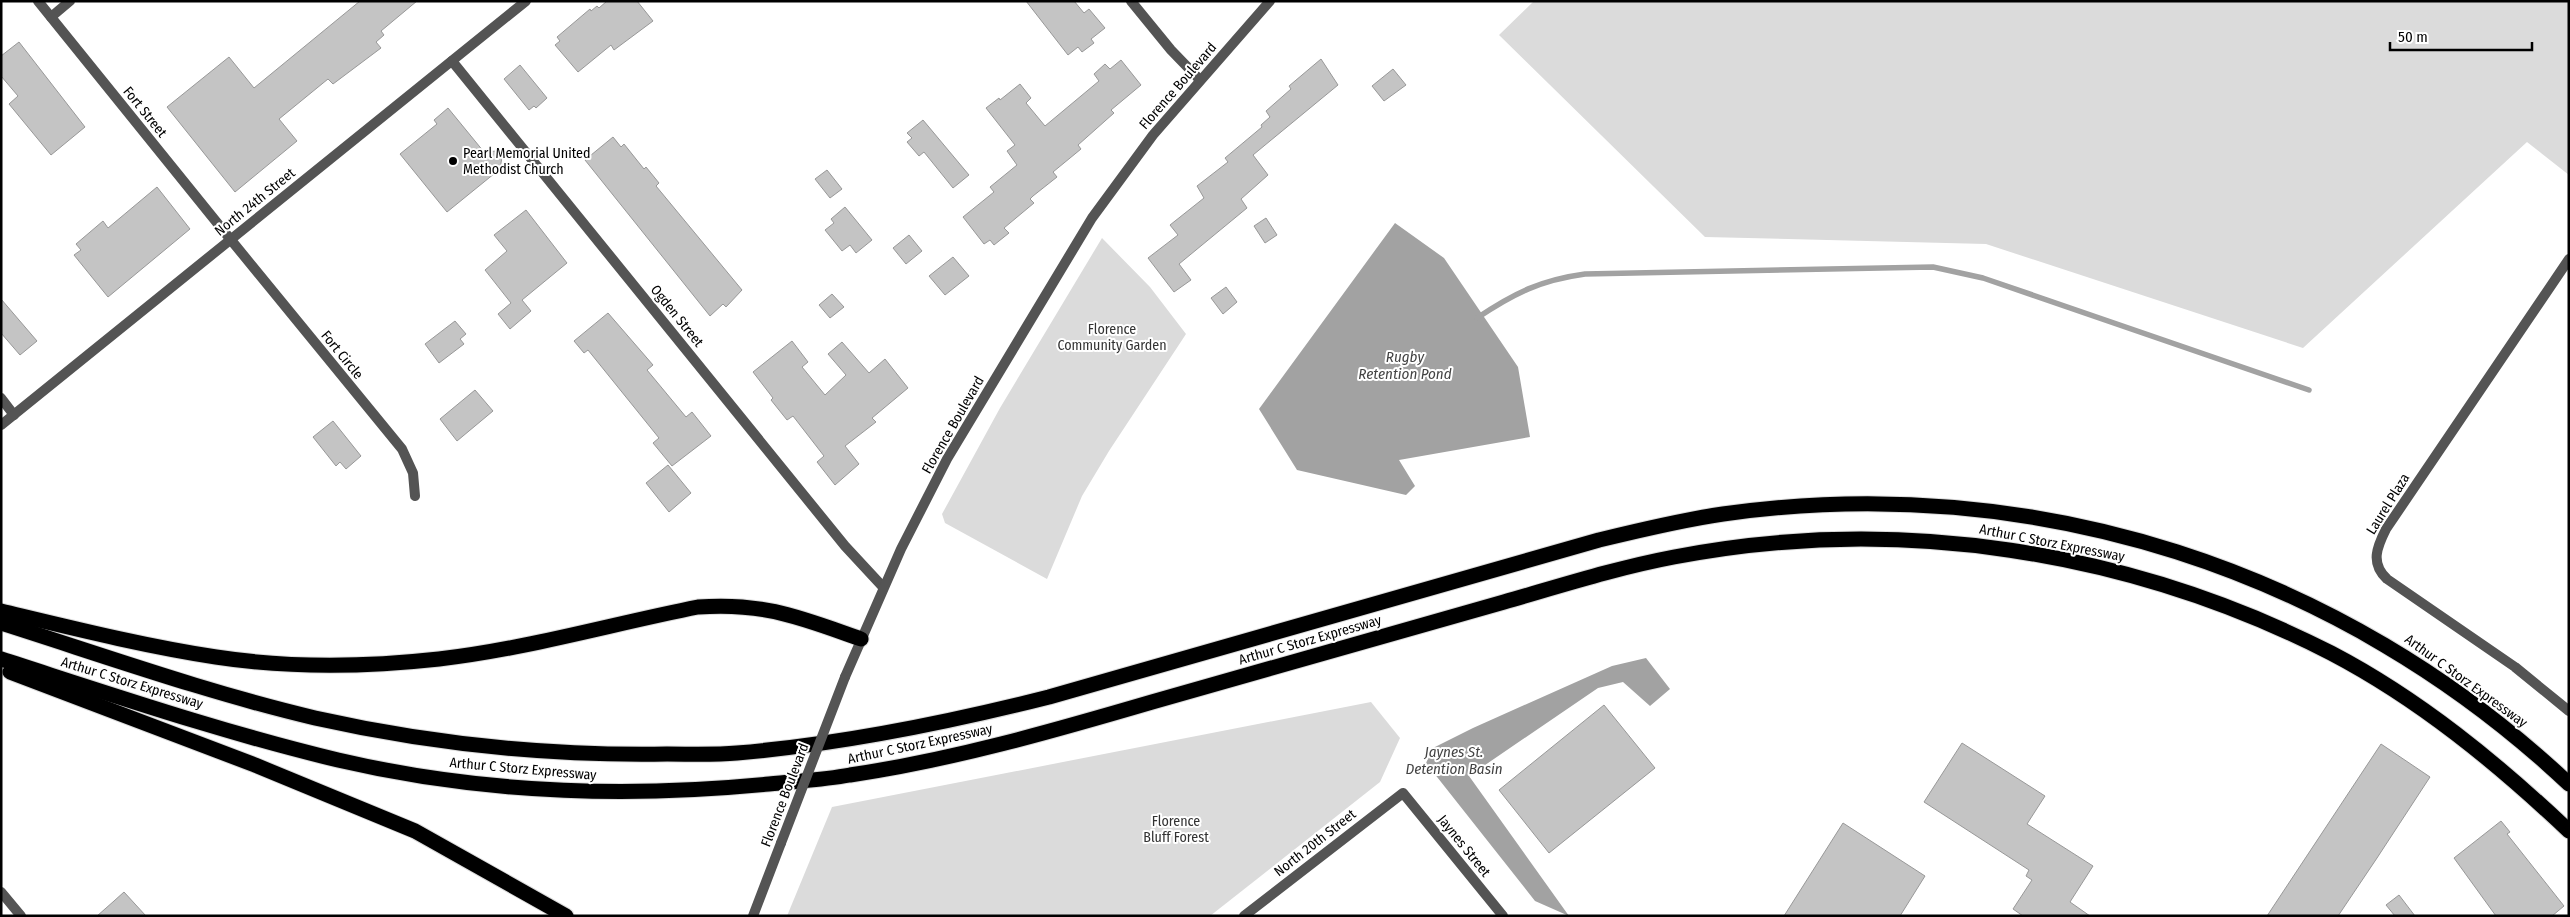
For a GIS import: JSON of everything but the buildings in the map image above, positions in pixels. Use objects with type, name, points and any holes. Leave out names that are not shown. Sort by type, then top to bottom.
[{"type":"highway","name":"Arthur C Storz Expressway","points":[[1,623],[209,688],[305,715],[423,738],[498,748],[616,755],[736,753],[864,738],[976,715],[1049,697],[1556,552],[1660,525],[1724,514],[1787,508],[1863,504],[1930,506],[2056,521],[2118,535],[2170,549],[2277,588],[2359,629],[2420,665],[2489,715],[2569,784]]},
{"type":"highway","name":"Arthur C Storz Expressway","points":[[1,659],[262,739],[340,760],[388,770],[545,790],[624,793],[698,791],[849,776],[1025,738],[1465,613],[1673,557],[1757,545],[1844,539],[1913,540],[1986,545],[2083,563],[2189,592],[2281,630],[2335,655],[2423,710],[2490,759],[2569,831]]},
{"type":"highway","points":[[1,612],[143,644],[218,657],[308,664],[438,659],[494,651],[698,607],[730,605],[784,613],[861,639]]},
{"type":"highway","points":[[1,668],[255,765],[415,831],[566,916]]},
{"type":"street","name":"Fort Street","points":[[38,1],[231,240]]},
{"type":"street","points":[[50,17],[70,1]]},
{"type":"street","name":"North 24th Street","points":[[1,425],[526,1]]},
{"type":"street","points":[[1131,1],[1171,50],[1200,80]]},
{"type":"street","name":"Florence Boulevard","points":[[753,916],[846,676],[883,587],[947,460],[1092,218],[1153,135],[1270,1]]},
{"type":"street","name":"Ogden Street","points":[[452,61],[845,546],[883,587]]},
{"type":"street","name":"Fort Circle","points":[[231,240],[402,450],[413,473],[415,496]]},
{"type":"street","name":"Laurel Plaza","points":[[2569,259],[2386,529],[2376,552],[2378,568],[2387,579],[2514,667],[2569,711]]},
{"type":"street","points":[[1,398],[14,414]]},
{"type":"street","name":"North 20th Street","points":[[1244,916],[1403,793]]},
{"type":"street","name":"Jaynes Street","points":[[1403,793],[1503,916]]},
{"type":"street","points":[[1,892],[21,916]]},
{"type":"green space","points":[[1534,1],[2569,1],[2569,175],[2527,142],[2303,348],[1986,244],[1705,237],[1499,35]]},
{"type":"green space","name":"Florence Community Garden","points":[[1102,238],[1150,287],[1186,334],[1109,451],[1082,496],[1047,579],[945,523],[942,514],[1000,408]]},
{"type":"green space","name":"Florence Bluff Forest","points":[[1371,702],[1400,738],[1380,782],[1210,916],[787,916],[832,807]]},
{"type":"water","name":"Rugby Retention Pond","points":[[1395,223],[1444,258],[1518,367],[1530,437],[1399,460],[1415,486],[1406,495],[1297,470],[1259,409]]},
{"type":"water","name":"Jaynes St. Detention Basin","points":[[1646,658],[1670,689],[1650,706],[1623,682],[1598,688],[1469,776],[1569,916],[1535,901],[1426,763],[1433,748],[1473,728],[1612,666]]},
{"type":"waterway","points":[[1477,318],[1503,301],[1528,289],[1555,280],[1585,274],[1933,267],[1983,278],[2309,390]]},
{"type":"place","name":"Pearl Memorial United Methodist Church","points":[[453,161]]}]
